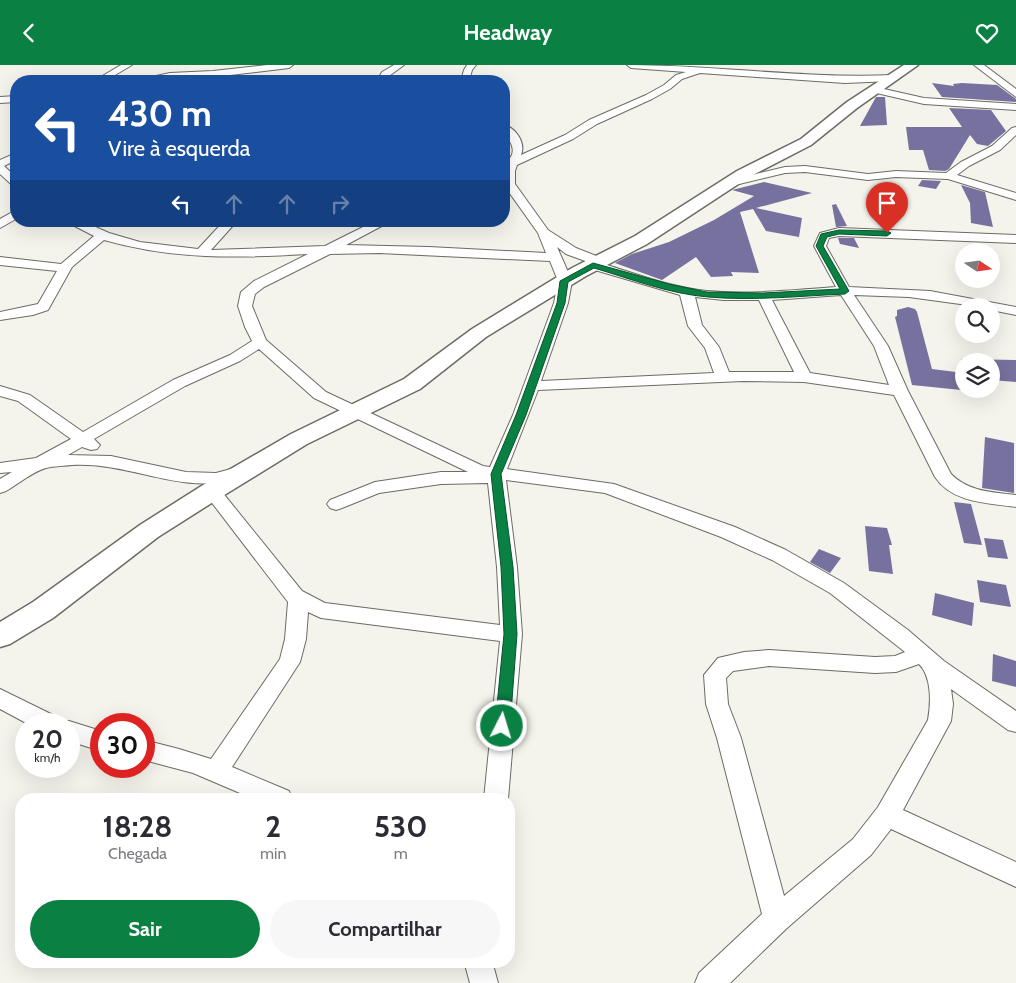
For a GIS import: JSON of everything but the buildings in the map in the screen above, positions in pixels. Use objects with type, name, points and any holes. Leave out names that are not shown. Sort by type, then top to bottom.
[{"type":"street","points":[[110,75],[128,65]]},
{"type":"street","points":[[179,75],[289,65]]},
{"type":"street","points":[[631,65],[877,84],[924,101],[1016,107]]},
{"type":"street","points":[[510,164],[648,97],[667,87],[679,77],[715,65]]},
{"type":"street","points":[[0,635],[44,610],[149,531],[212,491],[299,439],[412,384],[464,344],[564,281],[641,240],[704,198],[766,161],[790,152],[806,142],[877,84],[912,65]]},
{"type":"street","points":[[978,65],[1016,94]]},
{"type":"street","points":[[382,67],[396,67]]},
{"type":"street","points":[[993,76],[1008,78]]},
{"type":"street","points":[[949,176],[965,164],[996,148],[1016,130]]},
{"type":"street","points":[[510,134],[517,141],[518,151],[510,162]]},
{"type":"street","points":[[0,168],[10,177]]},
{"type":"street","points":[[731,183],[785,169],[824,170],[868,177],[896,174],[949,176],[1016,197]]},
{"type":"street","points":[[497,793],[511,634],[507,567],[496,476],[561,303],[564,281],[544,233],[510,187]]},
{"type":"street","points":[[82,227],[102,235],[149,248],[224,255],[328,250],[430,251],[554,257]]},
{"type":"street","points":[[201,253],[225,227]]},
{"type":"street","points":[[369,227],[252,289],[246,297],[247,313],[260,342],[320,395],[478,471],[496,476]]},
{"type":"street","points":[[1016,239],[839,232],[824,236],[820,246],[845,291],[881,346],[900,391],[948,482],[955,488],[968,494],[1016,501]]},
{"type":"street","points":[[544,233],[571,251],[596,264],[686,291],[707,295],[763,295],[845,291],[937,295],[1016,311]]},
{"type":"street","points":[[0,316],[33,311],[43,307],[65,268],[102,235]]},
{"type":"street","points":[[264,254],[277,266],[275,276]]},
{"type":"street","points":[[0,261],[65,268]]},
{"type":"street","points":[[686,291],[695,326],[712,347],[723,377]]},
{"type":"street","points":[[763,295],[804,377]]},
{"type":"street","points":[[0,487],[179,383],[236,358],[260,342]]},
{"type":"street","points":[[531,387],[723,377],[804,377],[900,391]]},
{"type":"street","points":[[0,391],[24,398],[82,438],[111,461]]},
{"type":"street","points":[[0,468],[95,460],[111,461],[175,477],[201,480],[220,479],[250,469]]},
{"type":"street","points":[[336,504],[375,488],[441,477],[496,476],[608,487],[728,532],[779,555],[837,588],[1016,723]]},
{"type":"street","points":[[212,491],[295,596],[321,610],[511,634]]},
{"type":"street","points":[[216,771],[290,662],[295,650],[295,628],[299,598]]},
{"type":"street","points":[[777,919],[729,738],[717,704],[715,675],[726,664],[769,658],[875,665],[930,660]]},
{"type":"street","points":[[709,983],[777,919],[862,847],[887,815],[939,721],[942,704],[930,660]]},
{"type":"street","points":[[0,698],[28,713]]},
{"type":"street","points":[[155,752],[168,754],[216,771],[266,793]]},
{"type":"street","points":[[887,815],[1016,875]]},
{"type":"street","points":[[480,968],[484,983]]},
{"type":"route","points":[[502,726],[511,634],[507,567],[496,474],[521,415],[561,303],[564,281],[593,265],[668,287],[707,295],[763,295],[845,291],[820,246],[820,241],[828,234],[839,232],[887,233]]}]
